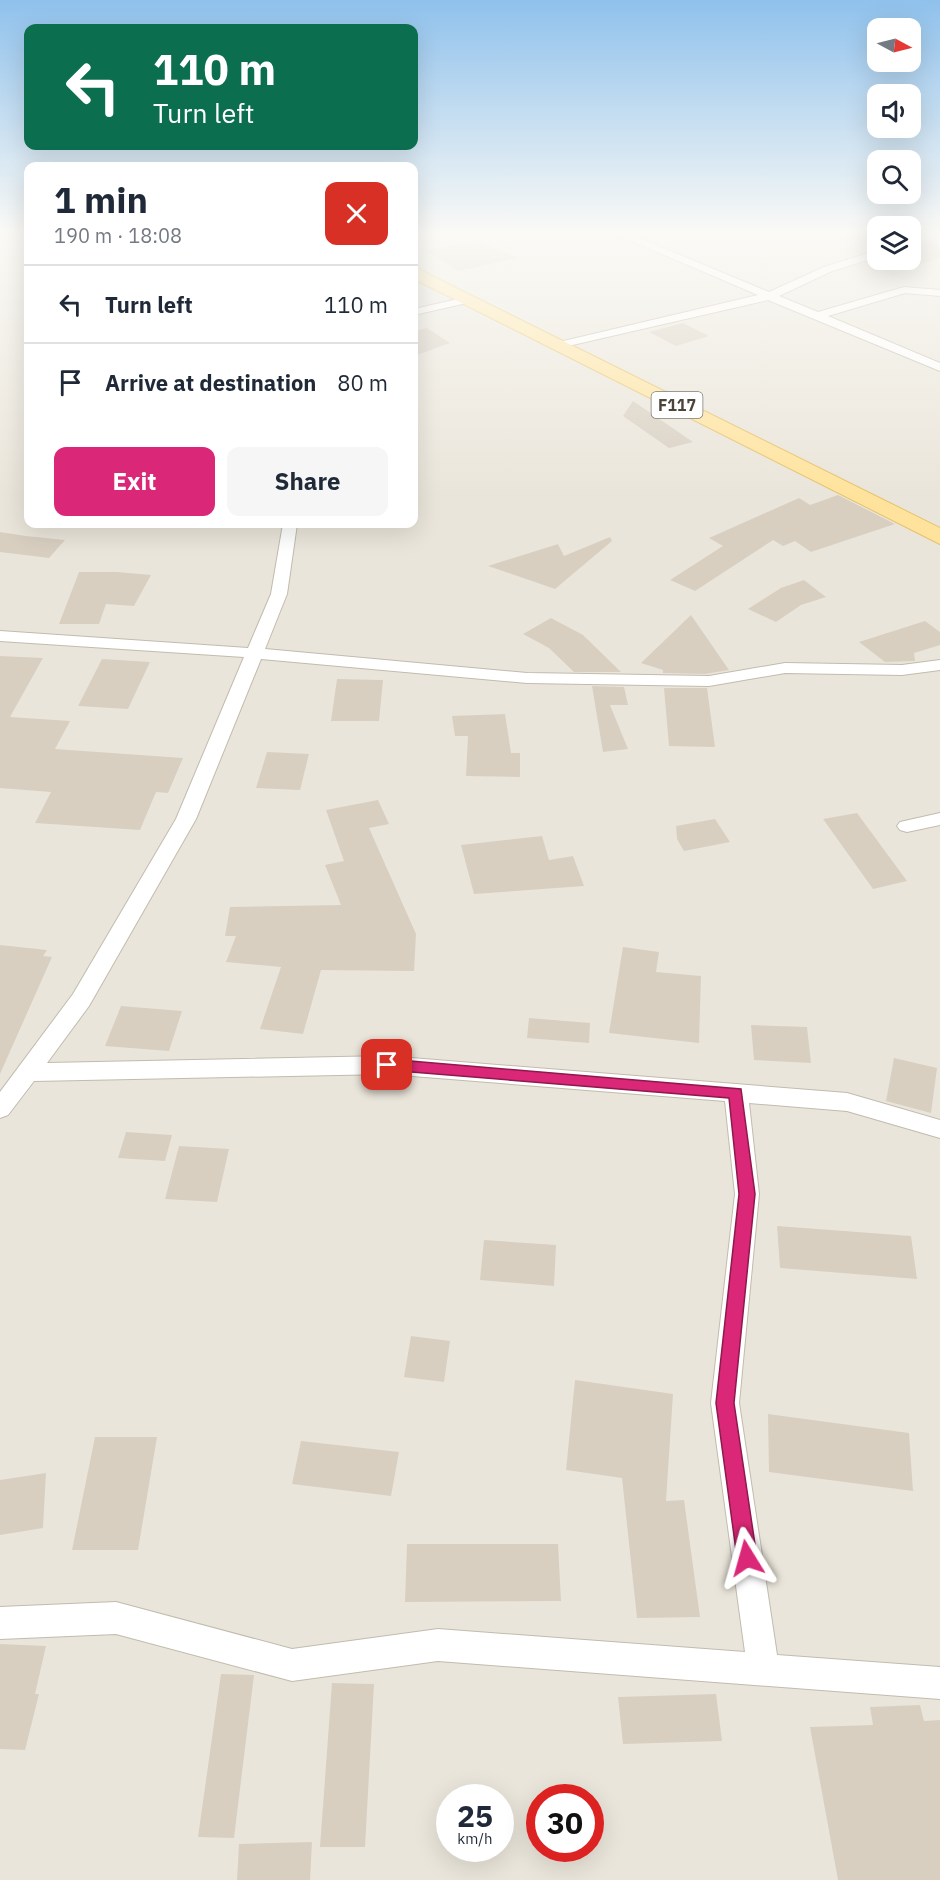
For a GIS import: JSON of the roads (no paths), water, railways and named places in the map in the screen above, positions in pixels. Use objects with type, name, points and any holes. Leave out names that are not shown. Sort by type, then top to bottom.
[{"type":"main road","name":"F117","points":[[508,321],[940,537]]},
{"type":"street","points":[[559,346],[666,321]]},
{"type":"street","points":[[828,321],[940,367]]},
{"type":"street","points":[[0,1108],[81,1000],[186,819],[279,594],[289,528]]},
{"type":"street","points":[[0,636],[253,653],[527,678],[709,681],[785,668],[902,670],[940,665]]},
{"type":"street","points":[[908,826],[940,819]]},
{"type":"street","points":[[29,1072],[387,1065],[847,1102],[940,1129]]},
{"type":"street","points":[[736,1093],[747,1194],[725,1403],[763,1670]]},
{"type":"street","points":[[0,1623],[116,1618],[292,1665],[438,1645],[940,1683]]}]
